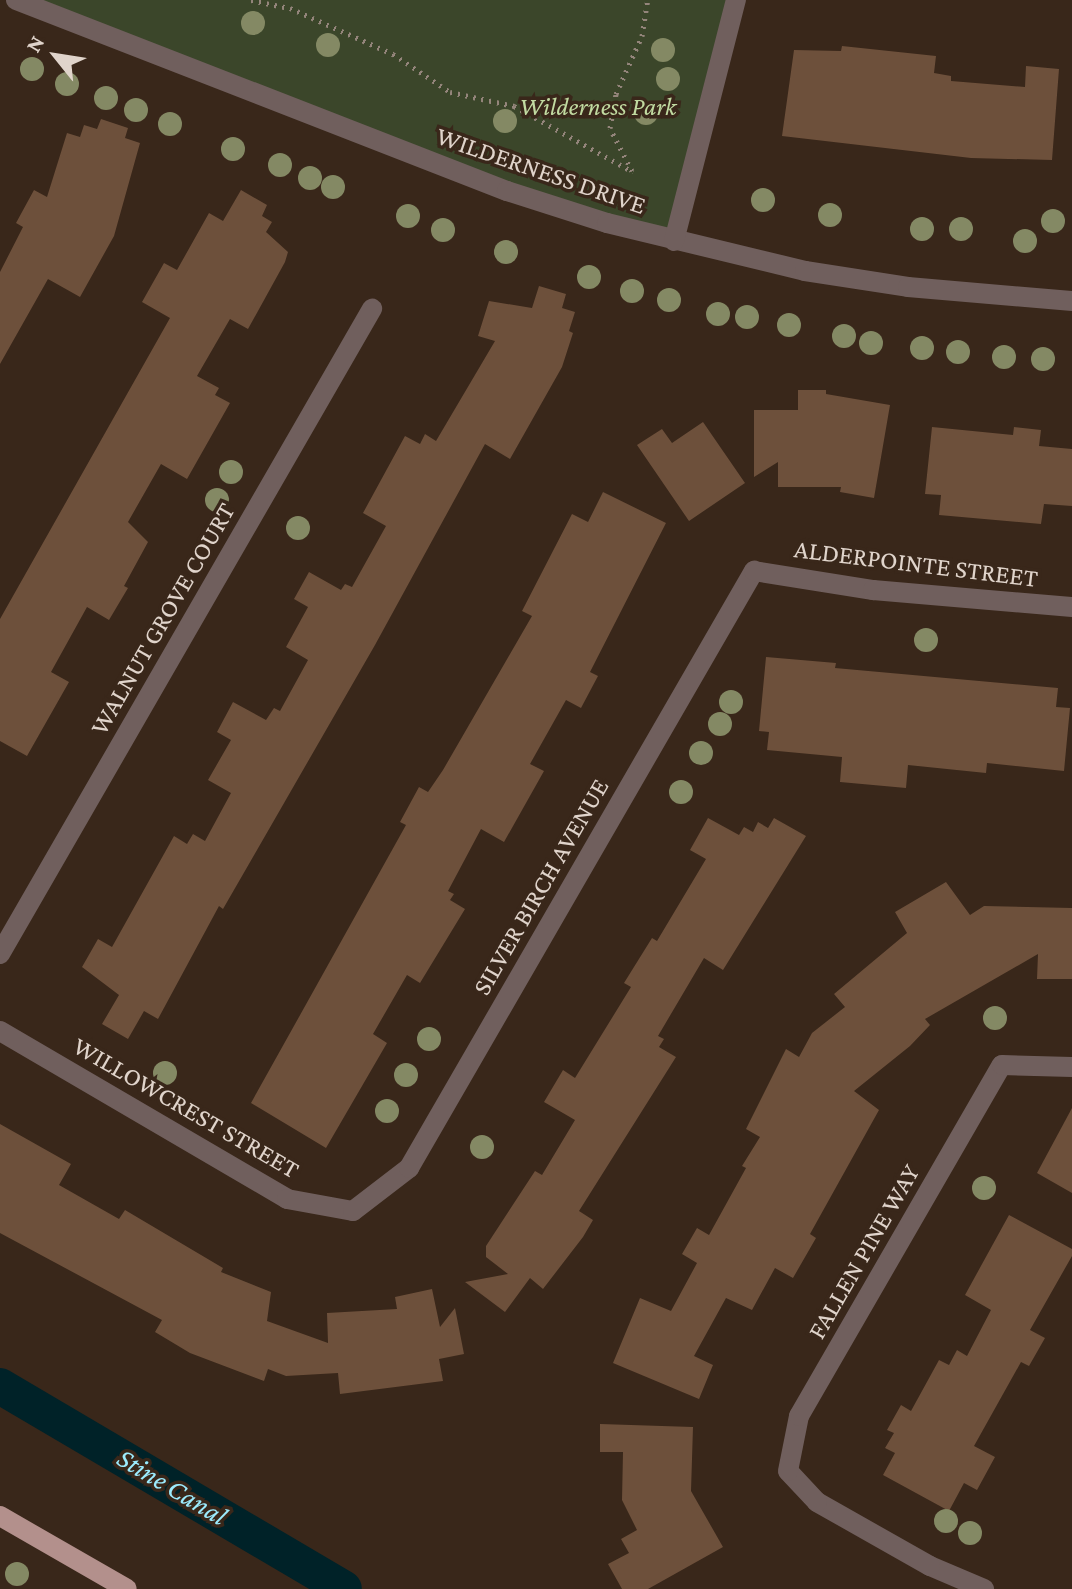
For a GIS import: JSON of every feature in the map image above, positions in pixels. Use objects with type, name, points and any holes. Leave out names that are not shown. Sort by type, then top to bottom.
[{"type":"main road","points":[[0,1516],[127,1589]]},
{"type":"street","name":"WILDERNESS DRIVE","points":[[16,0],[507,191],[674,241],[893,285],[1072,301]]},
{"type":"street","points":[[674,241],[736,0]]},
{"type":"street","name":"WALNUT GROVE COURT","points":[[0,954],[372,309]]},
{"type":"street","name":"ALDERPOINTE STREET","points":[[754,571],[873,590],[1072,607]]},
{"type":"street","name":"SILVER BIRCH AVENUE","points":[[353,1211],[409,1168],[754,571]]},
{"type":"street","name":"WILLOWCREST STREET","points":[[0,1031],[287,1199],[353,1211]]},
{"type":"street","name":"FALLEN PINE WAY","points":[[984,1589],[930,1566],[817,1502],[788,1471],[799,1416],[1002,1065],[1072,1067]]},
{"type":"path","points":[[251,0],[290,8],[393,54],[450,92],[514,106],[633,172],[610,128],[616,94],[642,36],[648,0]]},
{"type":"green space","name":"Wilderness Park","points":[[16,0],[736,0],[674,241],[607,223]]},
{"type":"building","points":[[842,46],[936,56],[934,73],[951,76],[951,81],[1025,87],[1026,66],[1059,69],[1052,160],[971,158],[782,136],[794,50],[841,51]]},
{"type":"building","points":[[101,119],[128,128],[125,138],[140,143],[114,236],[80,297],[48,279],[0,364],[0,272],[23,227],[16,223],[34,190],[47,197],[67,133],[80,137],[84,125],[97,129]]},
{"type":"building","points":[[241,190],[267,205],[262,216],[272,222],[266,232],[288,252],[285,262],[248,329],[230,319],[197,376],[219,388],[215,395],[230,403],[187,479],[161,464],[128,522],[148,542],[124,586],[128,588],[109,620],[87,607],[51,672],[69,682],[27,756],[0,741],[0,619],[170,318],[142,302],[164,263],[177,270],[209,213],[223,221]]},
{"type":"building","points":[[539,286],[566,294],[562,308],[575,312],[569,331],[573,333],[562,367],[510,459],[485,444],[375,645],[223,909],[219,906],[158,1019],[144,1011],[128,1039],[102,1024],[119,995],[82,967],[98,939],[112,947],[174,836],[187,844],[193,834],[205,841],[231,793],[208,780],[231,740],[217,732],[233,702],[266,720],[274,708],[280,711],[308,660],[286,647],[308,607],[294,599],[309,572],[341,590],[345,584],[352,587],[386,526],[363,513],[405,436],[420,444],[425,434],[436,441],[495,341],[478,336],[489,301],[532,308]]},
{"type":"building","points":[[798,390],[826,390],[826,394],[890,405],[874,498],[840,492],[841,487],[778,487],[778,462],[754,477],[754,410],[798,410]]},
{"type":"building","points":[[703,422],[745,483],[689,521],[637,445],[662,429],[672,443]]},
{"type":"building","points":[[932,427],[1013,435],[1014,427],[1041,430],[1039,446],[1072,449],[1072,506],[1044,504],[1041,524],[939,515],[941,495],[925,494]]},
{"type":"building","points":[[603,492],[666,523],[590,672],[598,676],[581,708],[566,700],[530,764],[544,771],[504,842],[481,829],[448,891],[454,894],[450,900],[465,909],[420,983],[407,975],[373,1034],[387,1043],[326,1148],[251,1103],[406,825],[400,822],[419,787],[428,792],[443,770],[532,616],[522,611],[572,514],[588,522]]},
{"type":"building","points":[[766,657],[836,663],[835,668],[1058,688],[1056,707],[1070,708],[1064,771],[987,763],[986,773],[908,765],[906,788],[840,782],[842,757],[767,750],[769,732],[759,731]]},
{"type":"building","points":[[708,818],[739,835],[744,827],[753,832],[758,822],[768,828],[774,818],[806,836],[723,970],[704,958],[658,1036],[664,1039],[659,1047],[676,1057],[579,1211],[593,1220],[583,1237],[543,1289],[530,1278],[505,1312],[465,1282],[508,1274],[486,1257],[486,1246],[535,1171],[542,1175],[575,1120],[544,1102],[563,1070],[575,1078],[631,987],[624,983],[652,938],[657,941],[706,859],[690,850]]},
{"type":"building","points":[[946,882],[970,915],[984,906],[1072,908],[1072,979],[1037,979],[1038,954],[925,1019],[930,1025],[910,1046],[854,1091],[879,1110],[810,1234],[816,1238],[793,1278],[775,1268],[752,1310],[726,1298],[694,1356],[713,1365],[699,1399],[613,1363],[640,1298],[671,1311],[697,1263],[682,1254],[697,1228],[709,1235],[746,1168],[742,1166],[760,1137],[746,1129],[786,1049],[799,1057],[812,1033],[845,1007],[834,994],[907,933],[895,912]]},
{"type":"building","points":[[1072,1108],[1072,1193],[1037,1173]]},
{"type":"building","points":[[0,1124],[71,1164],[59,1185],[119,1219],[125,1210],[223,1268],[221,1272],[271,1292],[267,1321],[328,1343],[327,1313],[397,1309],[395,1297],[432,1289],[440,1327],[455,1308],[464,1354],[439,1359],[443,1381],[340,1394],[338,1373],[286,1376],[268,1369],[264,1381],[190,1353],[155,1332],[162,1320],[0,1233]]},
{"type":"building","points":[[1009,1215],[1072,1249],[1072,1256],[1030,1330],[1045,1338],[1029,1366],[1021,1362],[974,1446],[995,1457],[977,1490],[964,1483],[949,1511],[883,1475],[895,1453],[885,1448],[894,1433],[887,1430],[901,1405],[911,1411],[939,1360],[949,1365],[957,1350],[967,1356],[991,1310],[965,1295]]},
{"type":"building","points":[[600,1424],[693,1427],[691,1491],[723,1547],[648,1589],[622,1589],[608,1564],[629,1553],[621,1539],[637,1530],[622,1500],[623,1452],[600,1452]]},
{"type":"waterway","name":"Stine Canal","points":[[0,1386],[344,1589]]}]
